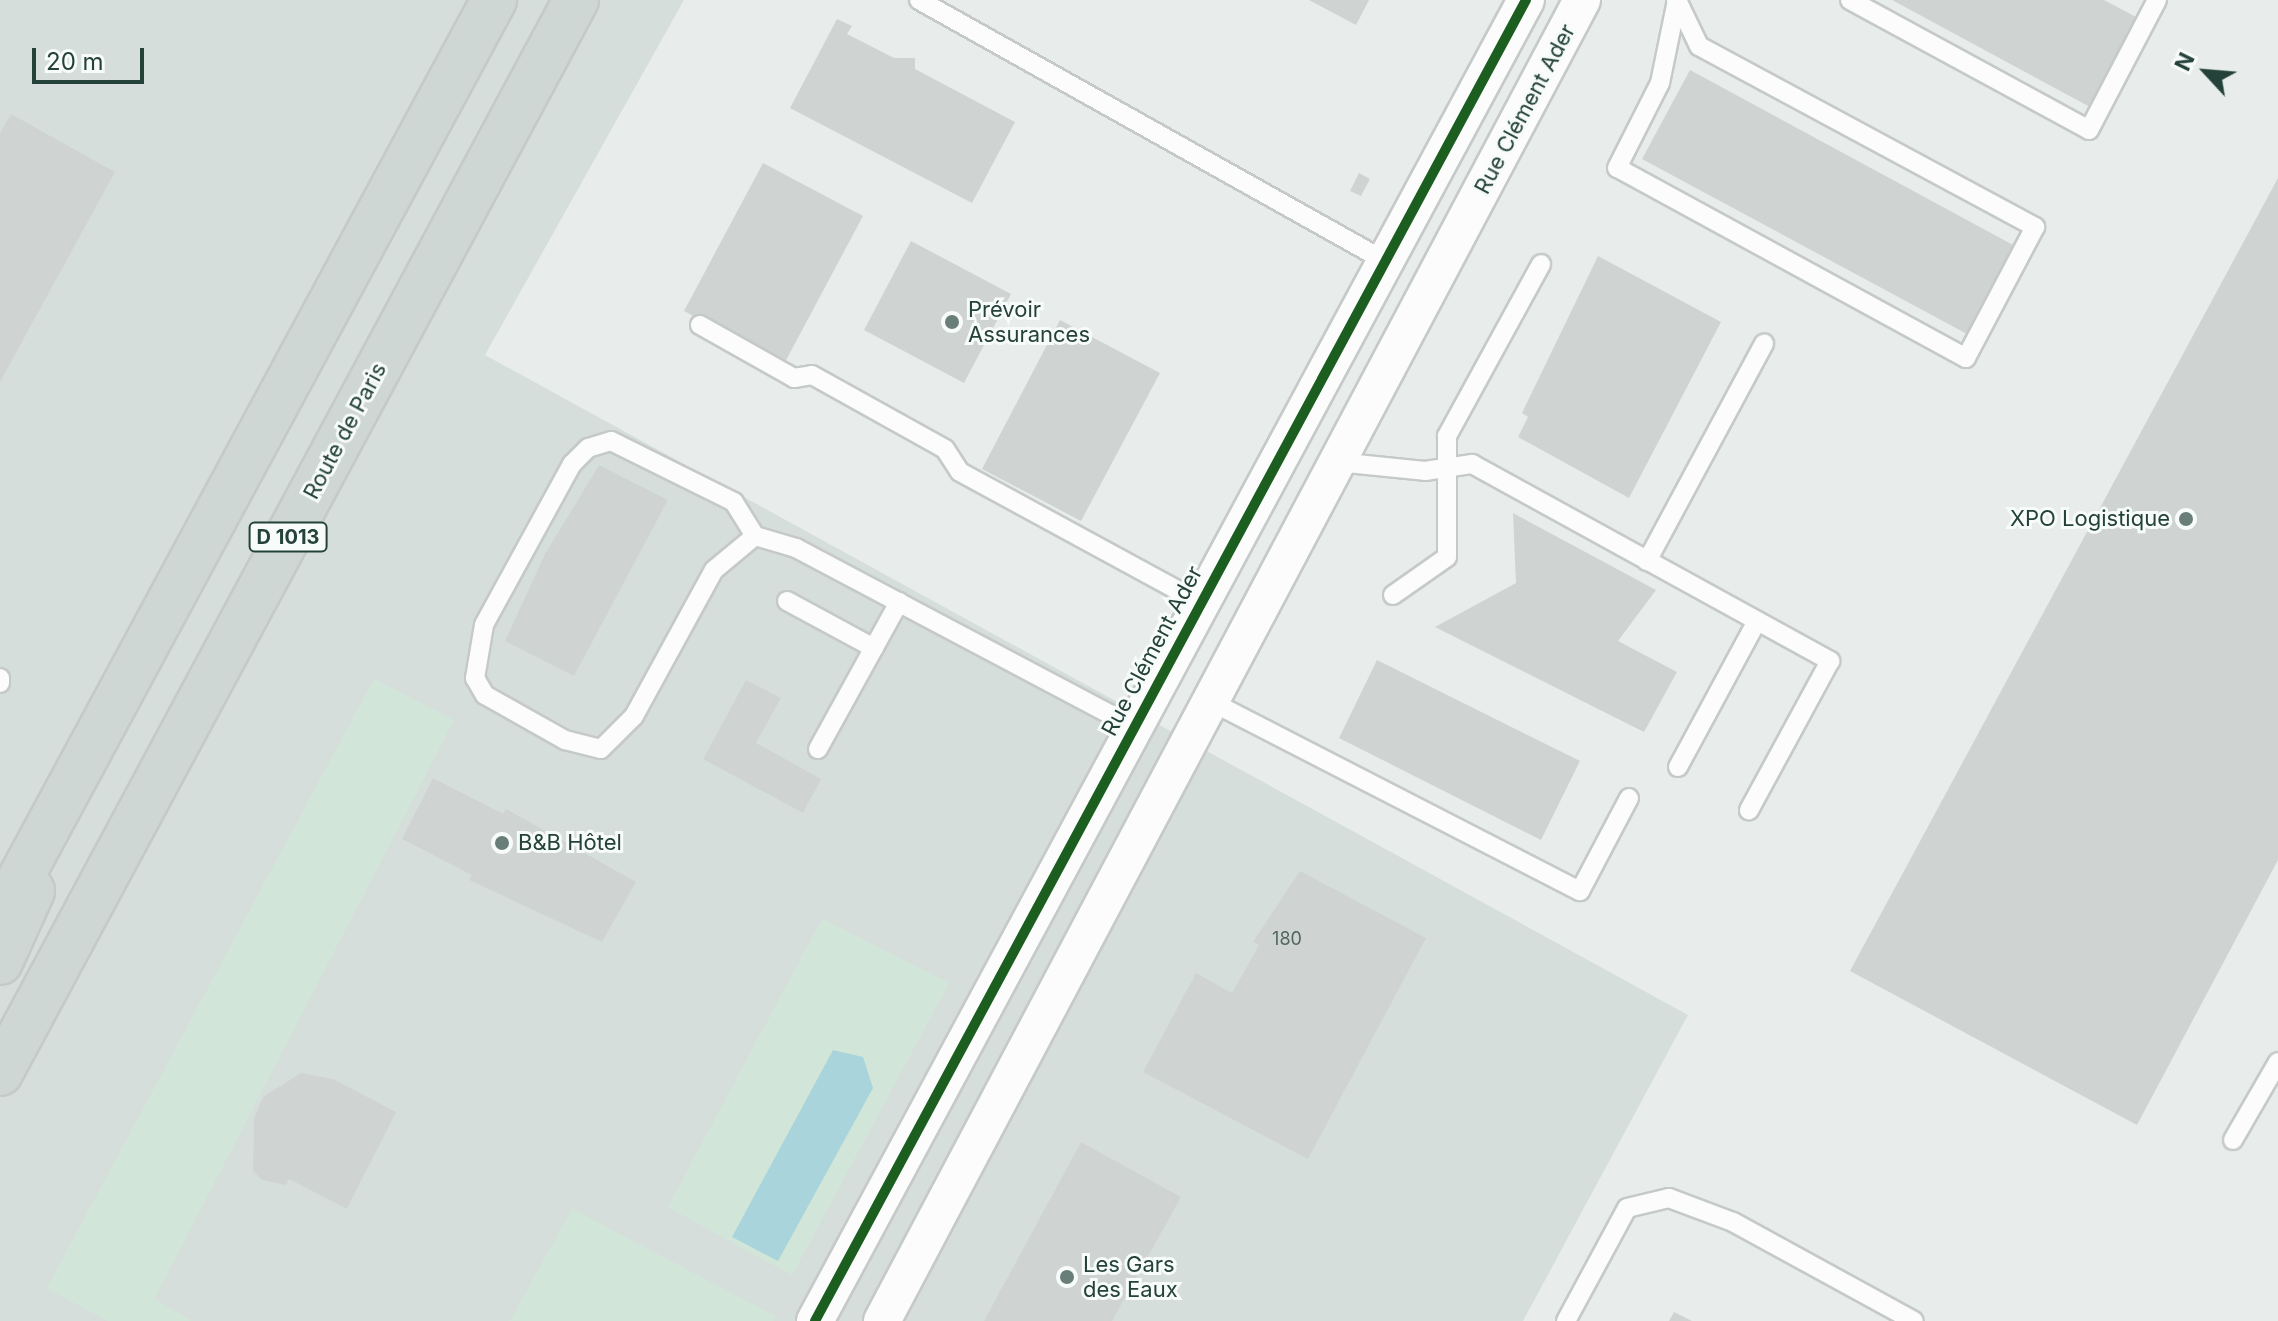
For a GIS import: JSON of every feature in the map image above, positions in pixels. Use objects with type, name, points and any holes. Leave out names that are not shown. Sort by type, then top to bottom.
[{"type":"main road","name":"D 1013","points":[[0,916],[494,0]]},
{"type":"main road","name":"Route de Paris","points":[[0,1073],[576,0]]},
{"type":"main road","points":[[0,962],[123,688]]},
{"type":"street","name":"Rue Clément Ader","points":[[815,1321],[1526,0]]},
{"type":"street","name":"Rue Clément Ader","points":[[882,1321],[1582,0]]},
{"type":"lane","points":[[919,0],[1385,261]]},
{"type":"lane","points":[[1677,0],[1699,46],[2035,227],[1966,358],[1617,168],[1660,83],[1677,0]]},
{"type":"lane","points":[[1850,0],[2089,130],[2157,0]]},
{"type":"lane","points":[[1393,595],[1447,557],[1443,468],[1447,436],[1541,264]]},
{"type":"lane","points":[[700,325],[905,426],[945,449],[960,472],[1201,603]]},
{"type":"lane","points":[[1647,561],[1764,344]]},
{"type":"lane","points":[[755,536],[714,570],[634,716],[601,749],[565,740],[485,695],[475,678],[484,625],[572,464],[588,448],[611,441],[637,451],[734,502],[755,536],[796,548],[1134,727]]},
{"type":"lane","points":[[1337,462],[1443,468],[1472,464],[1830,661],[1749,810]]},
{"type":"lane","points":[[787,601],[874,648]]},
{"type":"lane","points":[[818,749],[899,602]]},
{"type":"lane","points":[[1678,767],[1757,621]]},
{"type":"lane","points":[[1210,701],[1580,891],[1629,798]]},
{"type":"lane","points":[[2233,1140],[2278,1062]]},
{"type":"lane","points":[[1566,1321],[1627,1208],[1669,1198],[1733,1222],[1914,1321]]},
{"type":"shaded area","points":[[0,0],[684,0],[485,355],[1688,1015],[1523,1321],[0,1321]]},
{"type":"green space","points":[[374,679],[454,720],[154,1299],[192,1321],[108,1321],[47,1288]]},
{"type":"green space","points":[[822,919],[949,983],[792,1275],[668,1207]]},
{"type":"green space","points":[[572,1209],[775,1316],[773,1321],[510,1321]]},
{"type":"water","points":[[833,1050],[863,1057],[873,1088],[778,1261],[732,1237]]},
{"type":"building","points":[[1309,0],[1369,0],[1356,25]]},
{"type":"building","points":[[1892,0],[2104,0],[2138,18],[2090,107]]},
{"type":"building","points":[[837,19],[852,26],[847,34],[894,58],[915,58],[915,69],[1015,122],[972,203],[790,108]]},
{"type":"building","points":[[1690,70],[2015,246],[1967,334],[1642,159]]},
{"type":"building","points":[[11,114],[115,172],[0,382],[0,133]]},
{"type":"building","points":[[763,163],[863,216],[784,364],[684,311]]},
{"type":"building","points":[[1359,173],[1370,179],[1361,196],[1350,191]]},
{"type":"building","name":"XPO Logistique","points":[[2278,178],[2278,860],[2137,1125],[1850,971]]},
{"type":"building","points":[[911,241],[1011,294],[964,383],[864,330]]},
{"type":"building","points":[[1598,256],[1721,322],[1629,498],[1518,437],[1528,417],[1522,413]]},
{"type":"building","points":[[1060,320],[1160,373],[1081,521],[982,469]]},
{"type":"building","points":[[599,465],[668,500],[574,676],[505,641],[545,554]]},
{"type":"building","points":[[1513,513],[1656,590],[1618,641],[1677,672],[1644,732],[1435,627],[1516,583]]},
{"type":"building","points":[[1377,660],[1580,761],[1541,840],[1339,738]]},
{"type":"building","points":[[746,680],[781,698],[756,743],[821,779],[803,813],[703,759]]},
{"type":"building","points":[[433,778],[503,814],[506,809],[636,882],[602,942],[469,880],[472,875],[402,839]]},
{"type":"building","points":[[1300,871],[1426,938],[1308,1159],[1143,1072],[1196,973],[1232,993],[1259,945],[1253,942]]},
{"type":"building","points":[[301,1073],[333,1079],[396,1112],[347,1209],[289,1179],[286,1185],[262,1180],[253,1171],[254,1118],[263,1097]]},
{"type":"building","points":[[1081,1142],[1181,1197],[1112,1321],[984,1321]]},
{"type":"building","points":[[1674,1312],[1692,1321],[1669,1321]]},
{"type":"cycle path","points":[[815,1321],[1526,0]]},
{"type":"place","name":"Prévoir Assurances","points":[[952,322]]},
{"type":"place","name":"XPO Logistique","points":[[2186,519]]},
{"type":"place","name":"B&B Hôtel","points":[[502,843]]},
{"type":"place","name":"Les Gars des Eaux","points":[[1067,1277]]}]
